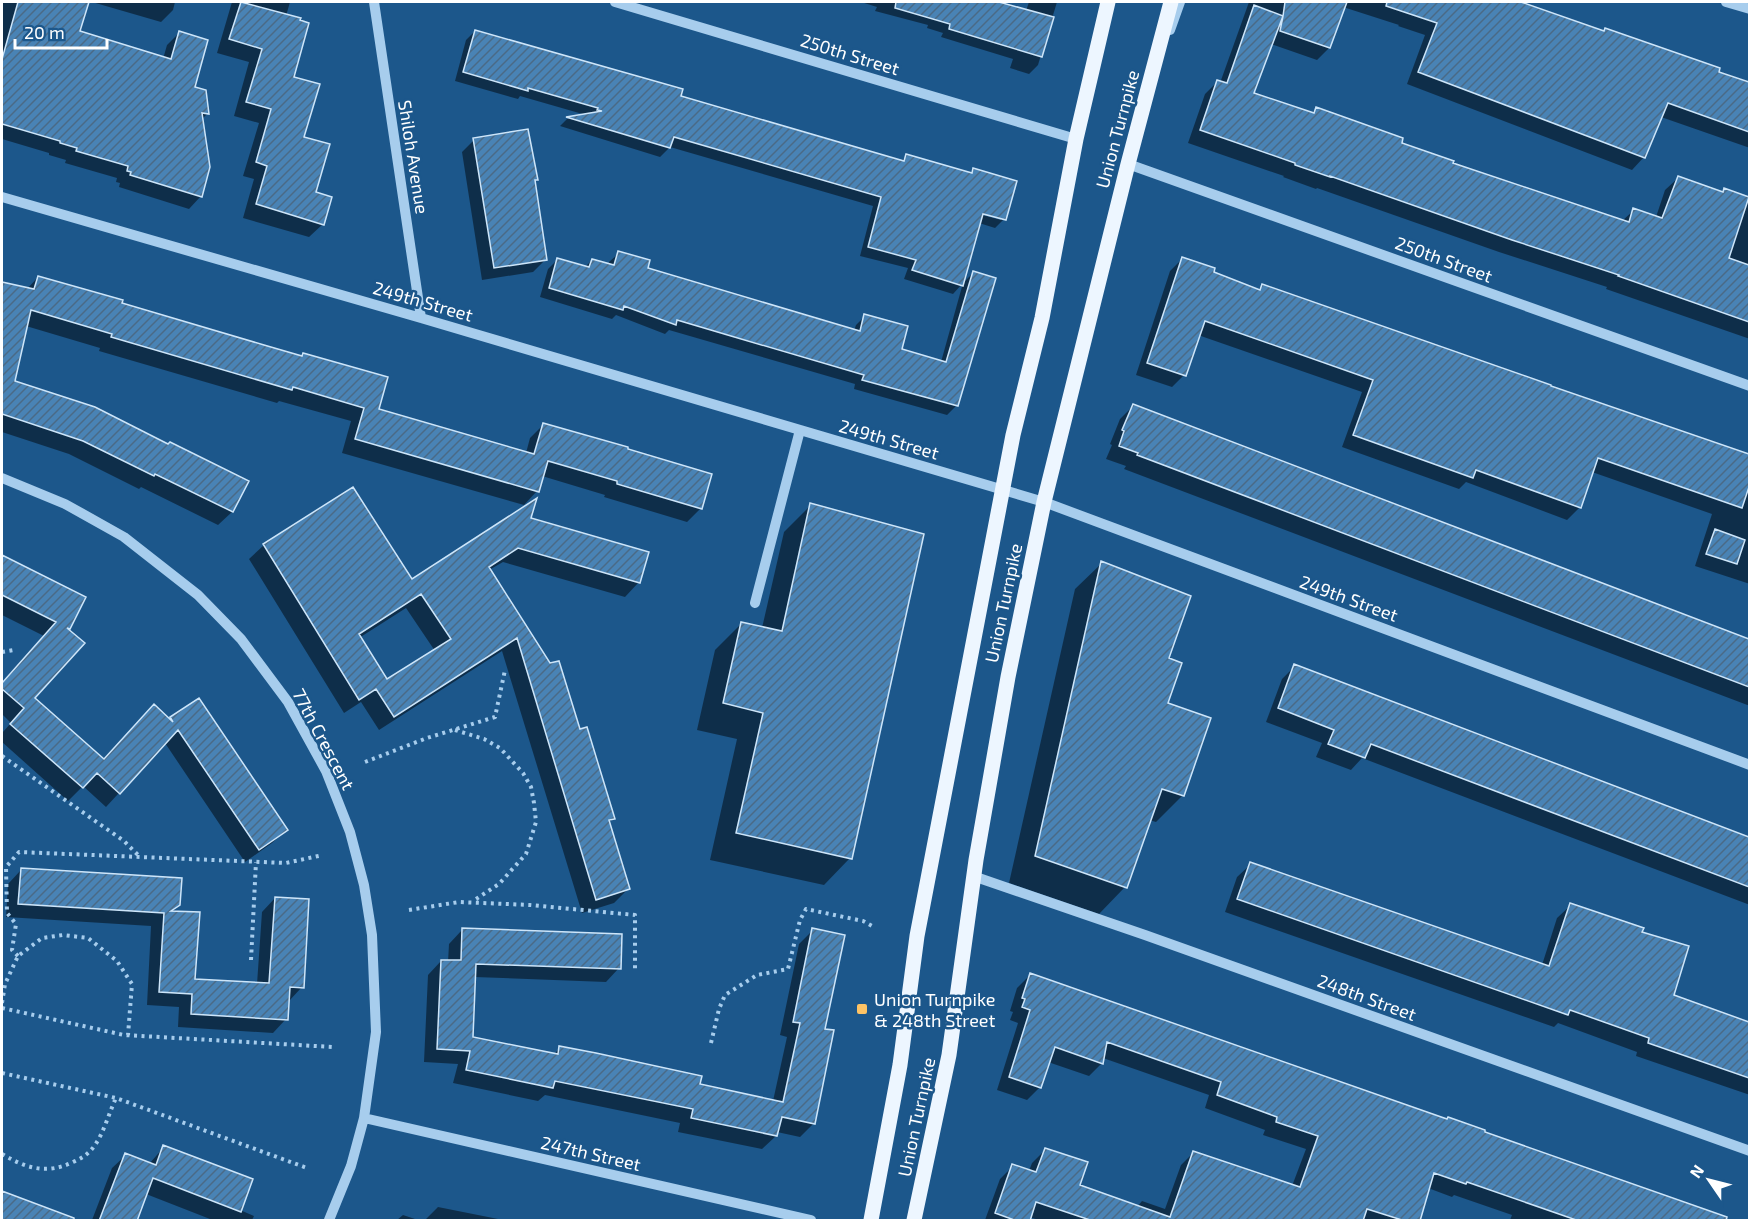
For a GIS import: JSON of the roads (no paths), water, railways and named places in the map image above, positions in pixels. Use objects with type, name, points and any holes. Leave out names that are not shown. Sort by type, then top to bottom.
[{"type":"main road","name":"Union Turnpike","points":[[871,1221],[900,1065],[917,936],[1013,435],[1042,318],[1076,139],[1108,2]]},
{"type":"main road","name":"Union Turnpike","points":[[914,1221],[949,1055],[973,876],[1008,676],[1044,502],[1171,2]]},
{"type":"street","name":"Shiloh Avenue","points":[[374,2],[421,318]]},
{"type":"street","name":"250th Street","points":[[615,2],[1076,139]]},
{"type":"street","points":[[1144,104],[1180,2]]},
{"type":"street","points":[[1726,2],[1749,9]]},
{"type":"street","name":"250th Street","points":[[1128,164],[1749,386]]},
{"type":"street","name":"249th Street","points":[[2,197],[1044,502],[1749,765]]},
{"type":"street","points":[[755,603],[800,430]]},
{"type":"street","name":"77th Crescent","points":[[2,478],[65,504],[124,537],[198,595],[241,639],[288,702],[326,771],[350,832],[364,885],[372,935],[376,1032],[363,1118],[351,1166],[329,1221]]},
{"type":"street","name":"248th Street","points":[[973,876],[1145,935],[1749,1151]]},
{"type":"street","name":"247th Street","points":[[363,1118],[811,1221]]},
{"type":"place","name":"Union Turnpike & 248th Street","points":[[862,1009]]}]
